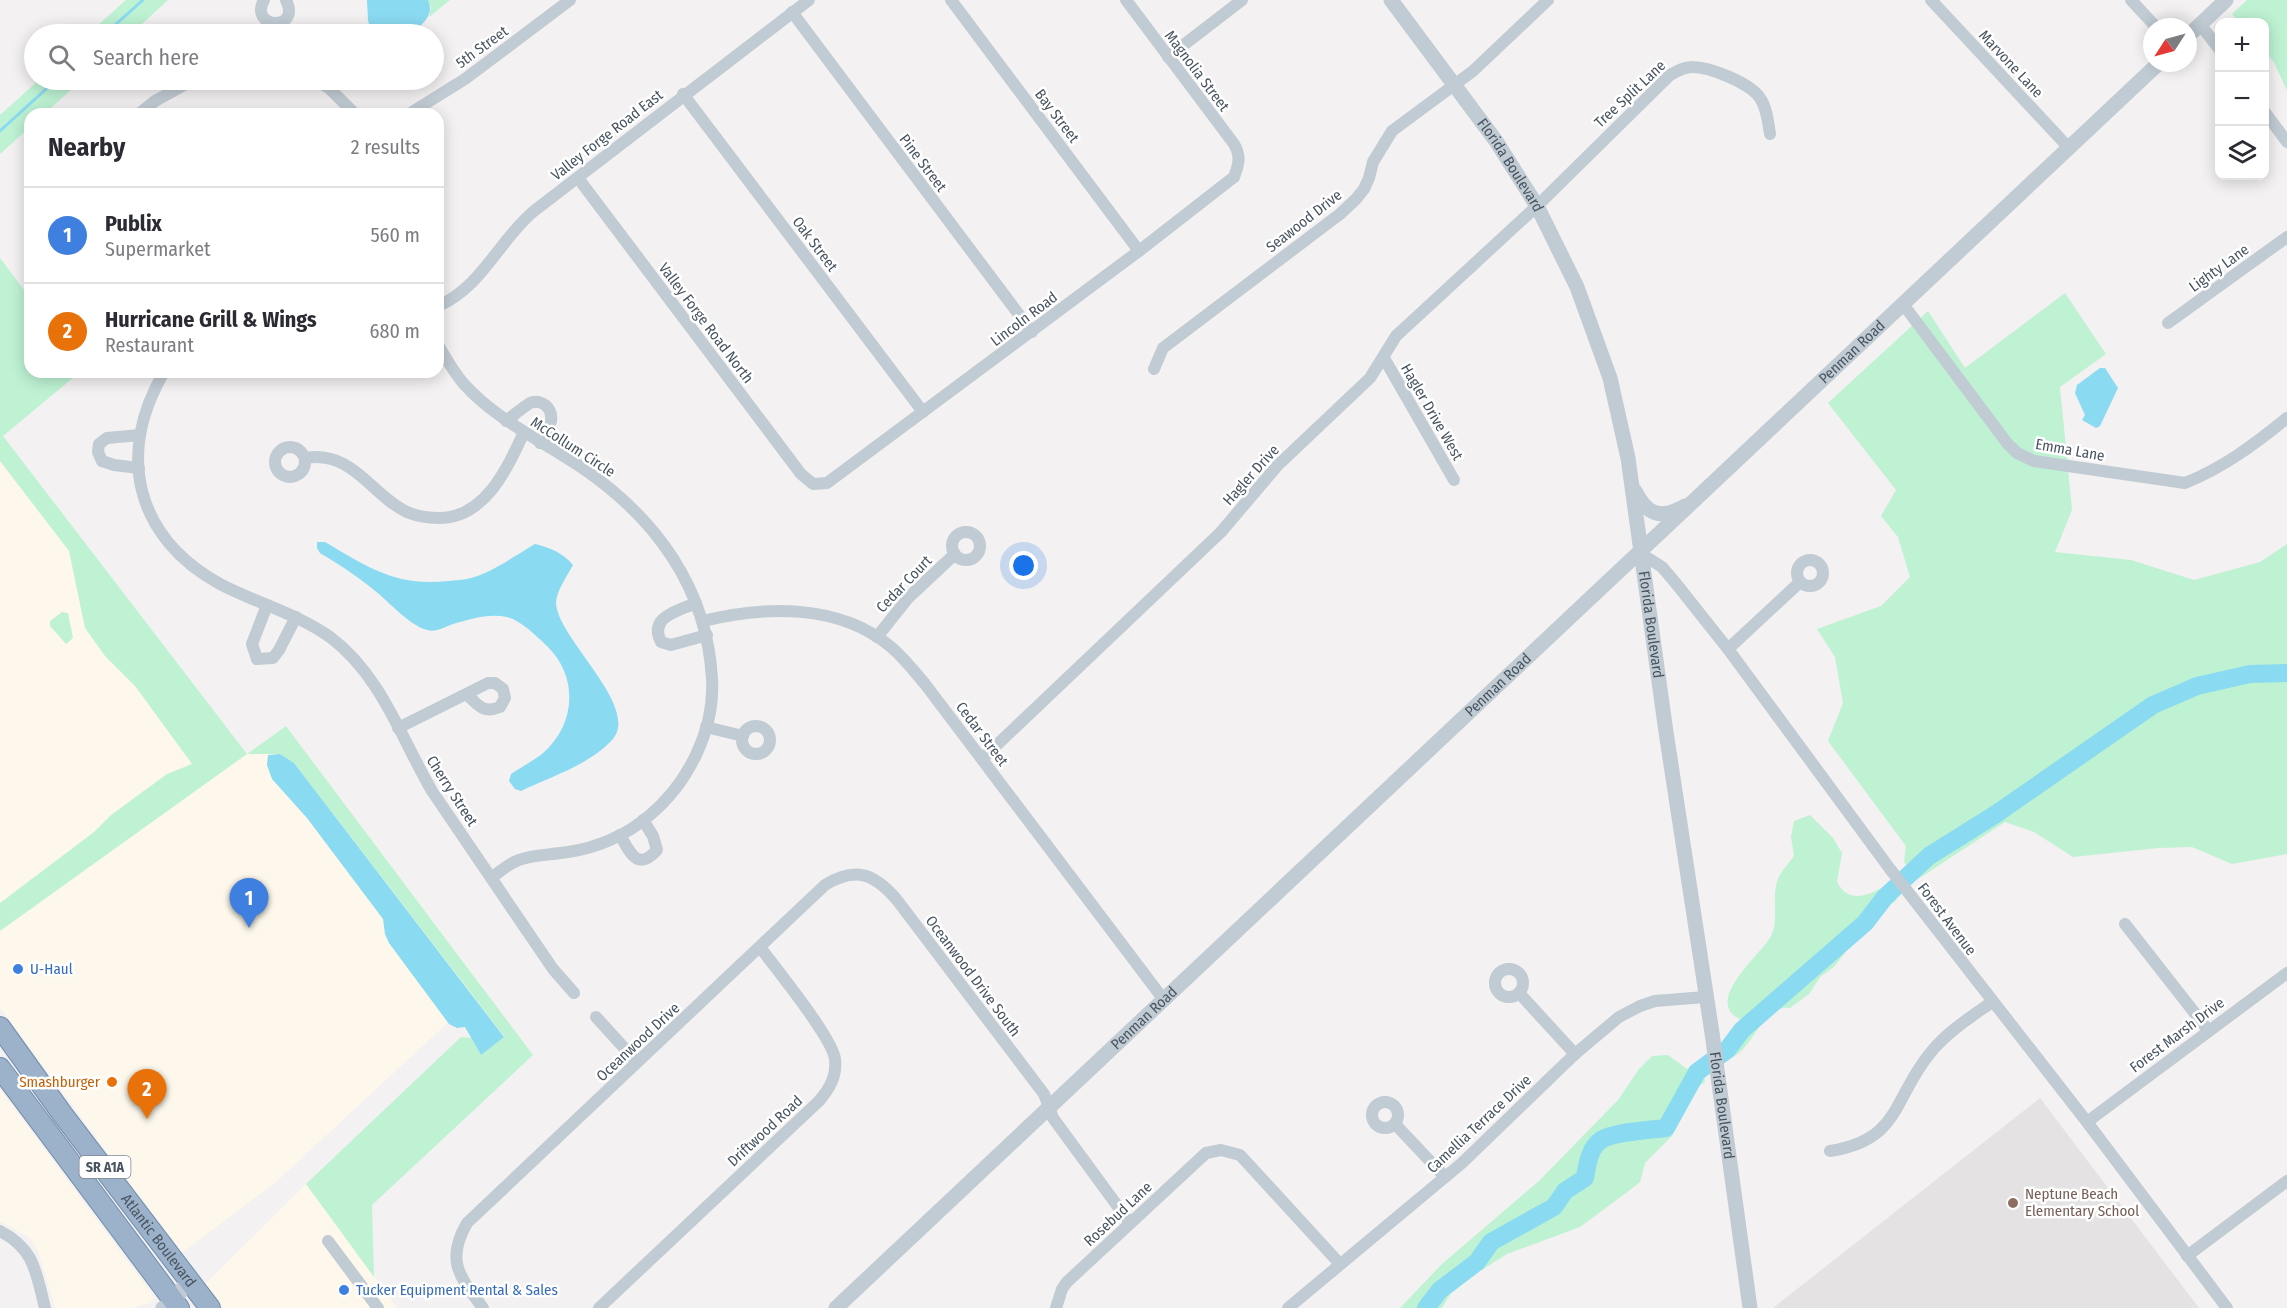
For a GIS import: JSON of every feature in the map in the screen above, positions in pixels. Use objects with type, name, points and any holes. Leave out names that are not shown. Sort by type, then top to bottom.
[{"type":"highway","name":"Atlantic Boulevard","points":[[0,1027],[9,1051],[63,1115],[210,1308]]},
{"type":"highway","points":[[0,1067],[6,1063],[21,1069],[63,1115]]},
{"type":"highway","name":"Atlantic Boulevard","points":[[0,1067],[172,1306]]},
{"type":"street","points":[[264,0],[261,8],[262,16],[270,24]]},
{"type":"street","points":[[280,24],[289,14],[290,9],[286,0]]},
{"type":"street","name":"5th Street","points":[[419,108],[465,80],[570,0]]},
{"type":"street","name":"Valley Forge Road East","points":[[444,303],[463,292],[486,268],[519,223],[683,94],[808,0]]},
{"type":"street","name":"Bay Street","points":[[951,0],[1139,251]]},
{"type":"street","name":"Magnolia Street","points":[[1126,0],[1234,144],[1239,153],[1239,161]]},
{"type":"street","points":[[1168,57],[1242,0]]},
{"type":"street","name":"Florida Boulevard","points":[[1391,0],[1496,141],[1536,206],[1577,288],[1593,327],[1619,414],[1632,486],[1750,1308]]},
{"type":"street","name":"Seawood Drive","points":[[1154,369],[1163,348],[1340,214],[1356,199],[1369,178],[1372,162],[1392,131],[1473,70],[1548,0]]},
{"type":"street","name":"Marvone Lane","points":[[1931,0],[2069,148]]},
{"type":"street","points":[[2131,0],[2148,18]]},
{"type":"street","points":[[2197,27],[2226,0]]},
{"type":"street","name":"Pine Street","points":[[792,12],[1032,332]]},
{"type":"street","points":[[2200,24],[2215,44]]},
{"type":"street","name":"Tree Split Lane","points":[[1536,206],[1658,85],[1679,69],[1703,68],[1752,88],[1765,108],[1770,134]]},
{"type":"street","name":"Penman Road","points":[[836,1308],[2149,72]]},
{"type":"street","points":[[146,108],[175,90]]},
{"type":"street","points":[[331,90],[350,108]]},
{"type":"street","name":"Oak Street","points":[[683,94],[923,412]]},
{"type":"street","points":[[2269,117],[2287,142]]},
{"type":"street","name":"Lincoln Road","points":[[813,484],[827,483],[836,478],[1139,251],[1234,177],[1239,161]]},
{"type":"street","name":"Valley Forge Road North","points":[[578,178],[801,474],[813,484]]},
{"type":"street","name":"Hagler Drive","points":[[982,759],[1214,540],[1264,479],[1370,378],[1396,336],[1536,206]]},
{"type":"street","name":"Lighty Lane","points":[[2168,323],[2287,237]]},
{"type":"street","name":"Emma Lane","points":[[1903,304],[2007,442],[2017,453],[2034,461],[2185,483],[2206,474],[2252,447],[2287,418]]},
{"type":"street","name":"McCollum Circle","points":[[444,354],[464,383],[506,421],[603,483],[632,508],[683,573],[703,621],[710,653],[712,687],[706,727],[689,769],[669,795],[643,820],[620,835],[594,847],[541,854],[516,861],[492,877]]},
{"type":"street","name":"Hagler Drive West","points":[[1384,358],[1454,480]]},
{"type":"street","name":"Cherry Street","points":[[161,378],[145,410],[140,435],[139,468],[141,490],[150,515],[168,543],[188,564],[221,584],[296,616],[330,638],[358,663],[381,694],[432,790],[553,969],[574,993]]},
{"type":"street","points":[[506,421],[529,404],[537,401],[545,404],[549,409],[551,421],[540,442]]},
{"type":"street","points":[[304,458],[315,456],[338,462],[358,472],[407,512],[429,518],[447,518],[466,513],[488,496],[510,462],[524,432]]},
{"type":"street","points":[[139,468],[102,461],[98,452],[99,444],[107,438],[140,435]]},
{"type":"street","points":[[1632,486],[1647,508],[1657,513],[1671,514],[1696,500]]},
{"type":"street","name":"Forest Avenue","points":[[1640,553],[1662,567],[1728,649],[1890,869],[2087,1122],[2227,1308]]},
{"type":"street","name":"Cedar Court","points":[[877,637],[908,598],[955,554]]},
{"type":"street","points":[[1728,649],[1800,582]]},
{"type":"street","points":[[696,603],[660,621],[657,627],[658,636],[661,642],[671,645],[707,635]]},
{"type":"street","points":[[267,605],[252,644],[257,659],[273,658],[296,616]]},
{"type":"street","name":"Cedar Street","points":[[703,621],[745,612],[793,610],[833,618],[859,628],[890,646],[914,671],[1164,1000]]},
{"type":"street","points":[[398,728],[466,694]]},
{"type":"street","points":[[706,727],[742,736]]},
{"type":"street","points":[[620,835],[631,854],[638,860],[644,861],[652,856],[657,850],[657,844],[643,820]]},
{"type":"street","name":"Oceanwood Drive","points":[[483,1308],[461,1279],[457,1269],[458,1240],[467,1223],[825,885],[847,875],[861,875]]},
{"type":"street","name":"Oceanwood Drive South","points":[[861,875],[877,880],[897,900],[1044,1094],[1053,1118],[1130,1223]]},
{"type":"street","points":[[2125,924],[2208,1030]]},
{"type":"street","name":"Driftwood Road","points":[[599,1308],[819,1101],[832,1083],[835,1073],[833,1050],[760,947]]},
{"type":"street","name":"Forest Marsh Drive","points":[[2087,1122],[2287,973]]},
{"type":"street","points":[[1519,993],[1575,1054]]},
{"type":"street","name":"Camellia Terrace Drive","points":[[1288,1308],[1445,1177],[1575,1054],[1628,1011],[1655,1001],[1705,997]]},
{"type":"street","points":[[1830,1151],[1852,1148],[1869,1141],[1895,1113],[1913,1077],[1932,1050],[1992,1002]]},
{"type":"street","points":[[596,1017],[637,1062]]},
{"type":"street","points":[[1395,1124],[1445,1177]]},
{"type":"street","name":"Rosebud Lane","points":[[1056,1308],[1062,1289],[1067,1282],[1193,1164],[1211,1151],[1221,1150],[1240,1155],[1340,1264]]},
{"type":"street","points":[[2187,1256],[2287,1181]]},
{"type":"street","points":[[0,1231],[15,1239],[25,1249],[34,1266],[45,1308]]},
{"type":"street","points":[[328,1241],[373,1306]]},
{"type":"street","points":[[172,1306],[189,1279]]},
{"type":"shaded area","points":[[0,439],[247,754],[286,726],[484,989],[277,1181],[182,1253],[0,1008]]},
{"type":"shaded area","points":[[0,1089],[155,1298],[151,1303],[132,1308],[55,1308],[38,1251],[30,1238],[0,1221]]},
{"type":"shaded area","name":"Neptune Beach Elementary School","points":[[2040,1098],[2199,1308],[1773,1308]]},
{"type":"shaded area","points":[[306,1184],[397,1308],[223,1308],[205,1284]]},
{"type":"green space","points":[[126,0],[168,0],[142,24],[99,24]]},
{"type":"green space","points":[[428,0],[450,0],[429,17],[431,7]]},
{"type":"green space","points":[[2247,0],[2287,0],[2287,91],[2274,62],[2269,56],[2269,18],[2236,18],[2232,14]]},
{"type":"green space","points":[[28,90],[71,90],[51,108],[24,108],[24,132],[0,154],[0,115]]},
{"type":"green space","points":[[0,258],[24,290],[24,378],[73,378],[3,436],[247,754],[0,931],[0,903],[167,774],[192,764],[135,686],[105,656],[85,628],[69,551],[0,461]]},
{"type":"green space","points":[[2065,293],[2106,354],[2060,387],[2072,510],[2055,552],[2131,560],[2194,580],[2260,562],[2287,544],[2287,854],[2232,864],[2192,847],[2158,848],[2073,857],[2034,832],[2005,822],[1918,879],[1904,862],[1906,846],[1828,741],[1843,703],[1835,657],[1817,629],[1881,606],[1910,577],[1898,537],[1881,516],[1896,490],[1828,403],[1928,311],[1965,368]]},
{"type":"green space","points":[[62,612],[68,613],[73,638],[66,644],[50,626],[50,621]]},
{"type":"green space","points":[[286,726],[533,1055],[372,1205],[374,1277],[306,1184],[461,1037],[471,1038],[481,1055],[504,1036],[294,763],[280,754],[247,754]]},
{"type":"green space","points":[[1810,815],[1833,838],[1842,853],[1837,882],[1847,894],[1866,895],[1887,885],[1897,900],[1878,913],[1875,925],[1851,945],[1834,967],[1821,976],[1809,994],[1790,1008],[1782,1008],[1774,1012],[1745,1047],[1727,1060],[1724,1040],[1742,1020],[1731,1012],[1728,1002],[1731,990],[1738,977],[1772,934],[1775,921],[1776,886],[1781,873],[1794,856],[1791,837],[1794,821]]},
{"type":"green space","points":[[1668,1055],[1687,1069],[1702,1059],[1705,1082],[1692,1091],[1672,1136],[1645,1163],[1640,1182],[1580,1227],[1507,1254],[1477,1273],[1451,1293],[1442,1308],[1400,1308],[1442,1264],[1539,1181],[1618,1100],[1639,1069],[1652,1056]]},
{"type":"water","points":[[367,0],[428,0],[430,6],[429,15],[422,24],[369,24]]},
{"type":"water","points":[[2100,368],[2105,368],[2118,388],[2100,426],[2096,428],[2082,420],[2085,415],[2075,393],[2077,385]]},
{"type":"water","points":[[317,542],[325,542],[383,573],[413,581],[430,582],[479,576],[535,544],[561,554],[573,565],[557,597],[560,617],[607,691],[616,710],[618,726],[612,740],[592,757],[569,770],[521,791],[515,789],[509,781],[511,774],[542,754],[562,729],[567,715],[568,686],[557,658],[528,629],[507,617],[480,617],[434,631],[420,627],[412,623],[376,591],[320,553]]},
{"type":"water","points":[[280,754],[294,763],[504,1037],[481,1055],[465,1027],[457,1028],[449,1024],[389,943],[383,919],[307,818],[272,779],[267,765],[268,755]]},
{"type":"waterway","points":[[116,24],[143,0]]},
{"type":"waterway","points":[[25,108],[45,90]]},
{"type":"waterway","points":[[0,131],[24,109]]},
{"type":"waterway","points":[[1426,1308],[1440,1290],[1477,1262],[1491,1242],[1554,1207],[1565,1191],[1585,1178],[1591,1152],[1597,1143],[1607,1137],[1623,1133],[1666,1128],[1697,1072],[1727,1050],[1742,1030],[1865,923],[1885,897],[1929,856],[1996,814],[2153,705],[2197,686],[2250,674],[2287,673]]},
{"type":"place","name":"Publix","points":[[249,928]]},
{"type":"place","name":"U-Haul","points":[[18,969]]},
{"type":"place","name":"Smashburger","points":[[112,1082]]},
{"type":"place","name":"Hurricane Grill & Wings","points":[[147,1119]]},
{"type":"place","name":"Neptune Beach Elementary School","points":[[2013,1203]]},
{"type":"place","name":"Tucker Equipment Rental & Sales","points":[[344,1290]]}]
